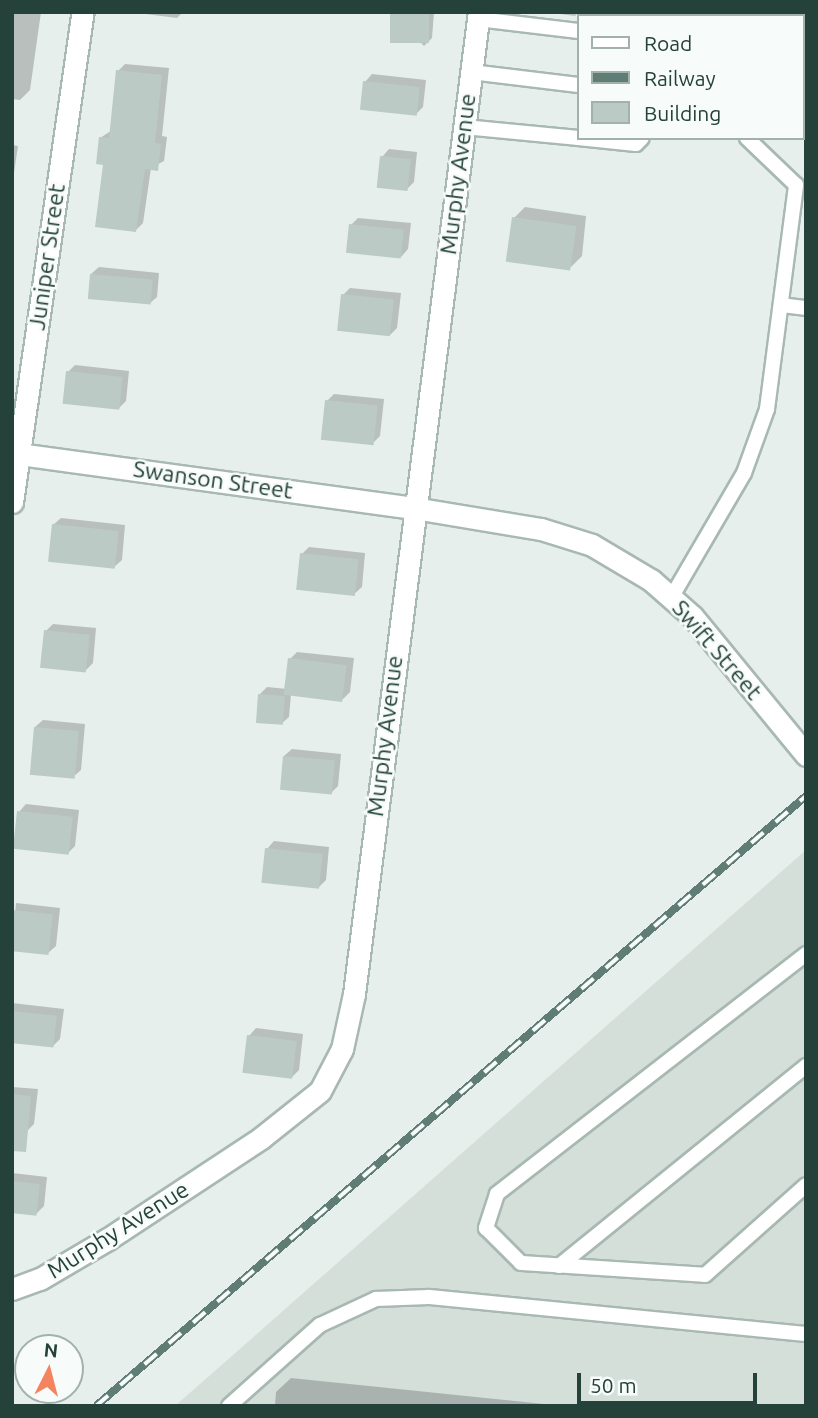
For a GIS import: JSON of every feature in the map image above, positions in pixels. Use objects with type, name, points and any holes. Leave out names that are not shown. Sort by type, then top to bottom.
[{"type":"street","name":"Juniper Street","points":[[12,502],[15,453],[83,12]]},
{"type":"street","name":"Murphy Avenue","points":[[12,1289],[40,1279],[108,1239],[261,1138],[320,1091],[342,1049],[354,994],[479,15]]},
{"type":"street","name":"Swanson Street","points":[[15,453],[414,508]]},
{"type":"street","name":"Swift Street","points":[[414,508],[541,529],[593,545],[651,580],[692,616],[806,755]]},
{"type":"lane","points":[[479,15],[576,31]]},
{"type":"lane","points":[[471,72],[576,85]]},
{"type":"lane","points":[[464,127],[576,138]]},
{"type":"lane","points":[[597,140],[636,144],[640,140]]},
{"type":"lane","points":[[671,598],[749,460],[767,410],[781,305],[799,213],[796,185],[749,140]]},
{"type":"lane","points":[[781,305],[806,308]]},
{"type":"lane","points":[[805,955],[497,1194],[486,1228],[521,1263],[705,1275],[806,1185]]},
{"type":"lane","points":[[559,1266],[806,1066]]},
{"type":"lane","points":[[229,1406],[320,1325],[376,1299],[429,1297],[806,1334]]},
{"type":"shaded area","points":[[806,850],[806,1406],[175,1406]]},
{"type":"building","points":[[390,12],[429,12],[429,43],[390,43]]},
{"type":"building","points":[[116,70],[162,75],[155,143],[161,144],[158,171],[145,169],[136,232],[95,227],[103,165],[96,164],[99,137],[109,138]]},
{"type":"building","points":[[363,81],[420,87],[417,116],[360,110]]},
{"type":"building","points":[[380,156],[411,159],[407,191],[377,188]]},
{"type":"building","points":[[512,217],[576,226],[570,271],[506,262]]},
{"type":"building","points":[[349,224],[404,230],[401,259],[346,253]]},
{"type":"building","points":[[90,274],[153,279],[151,304],[88,299]]},
{"type":"building","points":[[341,294],[394,300],[390,336],[337,331]]},
{"type":"building","points":[[66,371],[123,377],[119,410],[63,404]]},
{"type":"building","points":[[325,400],[378,406],[374,445],[321,440]]},
{"type":"building","points":[[52,524],[119,531],[115,569],[48,562]]},
{"type":"building","points":[[300,553],[359,559],[355,596],[296,590]]},
{"type":"building","points":[[44,630],[90,635],[86,673],[40,668]]},
{"type":"building","points":[[288,658],[347,665],[342,702],[283,695]]},
{"type":"building","points":[[258,694],[285,696],[283,725],[256,723]]},
{"type":"building","points":[[34,727],[79,731],[75,779],[30,775]]},
{"type":"building","points":[[283,756],[335,761],[332,794],[280,790]]},
{"type":"building","points":[[17,811],[73,817],[69,855],[13,849]]},
{"type":"building","points":[[265,848],[323,854],[319,889],[261,883]]},
{"type":"building","points":[[12,910],[53,914],[48,955],[12,951]]},
{"type":"building","points":[[12,1011],[57,1016],[53,1048],[12,1043]]},
{"type":"building","points":[[247,1035],[297,1041],[292,1079],[242,1073]]},
{"type":"building","points":[[12,1094],[31,1096],[26,1152],[12,1151]]},
{"type":"building","points":[[12,1181],[40,1184],[37,1216],[12,1213]]},
{"type":"railway","points":[[96,1406],[806,796]]}]
